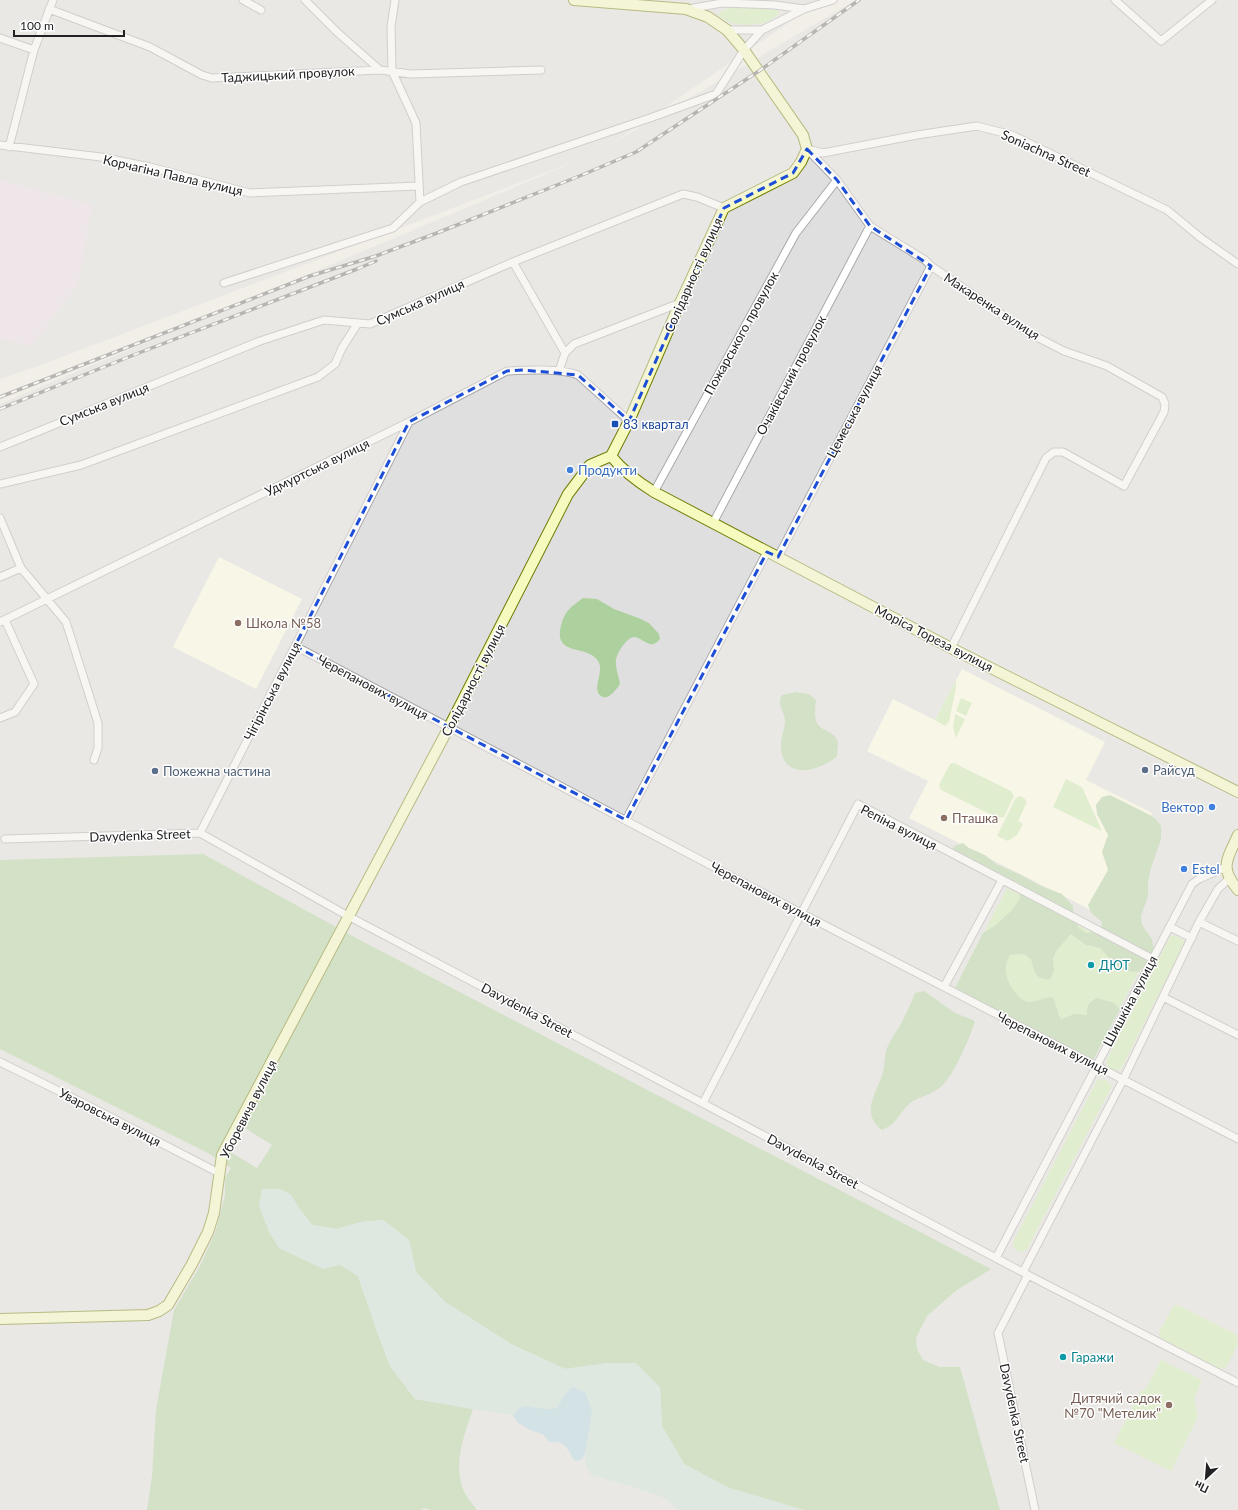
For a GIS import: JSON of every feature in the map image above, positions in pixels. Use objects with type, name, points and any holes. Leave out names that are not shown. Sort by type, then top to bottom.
[{"type":"street","points":[[9,147],[34,50],[53,0]]},
{"type":"street","points":[[243,0],[261,10]]},
{"type":"street","points":[[305,0],[337,32],[380,70]]},
{"type":"street","points":[[395,0],[391,27],[392,71],[416,123],[420,202]]},
{"type":"street","points":[[574,0],[686,9],[722,3],[775,4],[804,9]]},
{"type":"street","points":[[224,283],[393,228],[420,202],[461,182],[716,94],[744,50],[762,30],[804,9],[833,0]]},
{"type":"street","points":[[1115,0],[1161,41],[1212,0]]},
{"type":"street","name":"Таджицький провулок","points":[[49,8],[150,47],[202,75],[212,78],[380,70],[410,74],[541,70]]},
{"type":"street","points":[[686,9],[708,17],[726,30],[744,50],[803,135],[807,149]]},
{"type":"street","points":[[726,30],[762,30]]},
{"type":"street","points":[[0,38],[34,50]]},
{"type":"street","name":"Soniachna Street","points":[[807,149],[823,153],[917,135],[977,126],[1005,133],[1167,210],[1201,238],[1238,264]]},
{"type":"street","name":"Корчагіна Павла вулиця","points":[[0,145],[101,157],[150,167],[250,193],[419,186]]},
{"type":"street","name":"Макаренка вулиця","points":[[807,149],[837,180],[870,226],[925,260],[931,266],[1029,333],[1064,351],[1107,366],[1162,397],[1165,404],[1164,412],[1124,486],[1063,452],[1054,452],[1046,458],[951,648]]},
{"type":"street","name":"Солідарності вулиця","points":[[348,916],[449,727],[568,494],[590,465],[611,456],[629,421],[680,303],[724,208],[793,173],[801,162],[807,149]]},
{"type":"street","name":"Пожарського провулок","points":[[654,492],[796,233],[837,180]]},
{"type":"street","name":"Сумська вулиця","points":[[0,446],[260,341],[324,320],[370,324],[513,262],[683,194],[697,196],[724,208]]},
{"type":"street","name":"Очакiвський провулок","points":[[713,523],[870,226]]},
{"type":"street","points":[[513,262],[565,353]]},
{"type":"street","name":"Цемеська вулиця","points":[[778,557],[931,266]]},
{"type":"street","points":[[559,371],[565,353],[574,344],[680,303]]},
{"type":"street","points":[[0,484],[81,465],[318,376],[335,364],[342,348],[358,323]]},
{"type":"street","name":"Удмуртська вулиця","points":[[3,621],[409,422],[507,371],[522,370],[572,372],[578,375],[629,421]]},
{"type":"street","name":"Чiгiрiнська вулиця","points":[[200,833],[409,422]]},
{"type":"street","name":"Моріса Тореза вулиця","points":[[611,456],[633,478],[654,492],[951,648],[1238,792]]},
{"type":"street","points":[[0,518],[21,568],[66,622],[98,724],[98,748],[94,760]]},
{"type":"street","points":[[626,820],[767,552]]},
{"type":"street","points":[[0,577],[21,568]]},
{"type":"street","points":[[0,718],[15,712],[34,684],[3,621]]},
{"type":"street","name":"Черепанових вулиця","points":[[295,646],[801,913],[1238,1139]]},
{"type":"street","name":"Репiна вулиця","points":[[703,1103],[858,804],[1152,960]]},
{"type":"street","name":"Davydenka Street","points":[[5,839],[200,833],[348,916],[996,1258],[1238,1383]]},
{"type":"street","points":[[1238,835],[1227,858],[1226,867],[1229,879],[1238,890]]},
{"type":"street","name":"Шишкiна вулиця","points":[[996,1258],[1192,884],[1199,879],[1226,867]]},
{"type":"street","points":[[1026,1273],[1123,1080],[1199,922],[1218,889],[1229,879]]},
{"type":"street","points":[[944,987],[1002,880]]},
{"type":"street","name":"Уборевича вулиця","points":[[0,1320],[148,1315],[159,1311],[168,1305],[192,1264],[208,1232],[214,1213],[222,1155],[348,916]]},
{"type":"street","points":[[1199,922],[1238,941]]},
{"type":"street","points":[[1170,927],[1192,938]]},
{"type":"street","points":[[1163,997],[1238,1036]]},
{"type":"street","name":"Уваровська вулиця","points":[[0,1062],[86,1104],[219,1173]]},
{"type":"street","name":"Davydenka Street","points":[[1026,1273],[998,1333],[1035,1510]]},
{"type":"highlighted area","points":[[807,149],[837,180],[870,226],[931,266],[778,557],[767,552],[626,820],[295,646],[409,422],[507,371],[523,370],[578,375],[629,421],[724,208],[793,173]]},
{"type":"shaded area","points":[[0,0],[822,0],[608,146],[856,0],[1238,0],[1238,1510],[0,1510],[0,404],[584,158],[41,365],[0,379]]},
{"type":"shaded area","points":[[0,180],[92,205],[78,283],[31,346],[0,338]]},
{"type":"shaded area","name":"Школа №58","points":[[219,557],[302,599],[256,689],[173,647]]},
{"type":"shaded area","points":[[962,669],[1105,742],[1086,780],[1152,813],[1101,915],[909,818],[928,781],[867,751],[893,699],[935,720]]},
{"type":"shaded area","points":[[243,1127],[272,1145],[257,1168],[229,1151]]},
{"type":"shaded area","points":[[262,1189],[280,1189],[291,1195],[312,1225],[336,1229],[362,1222],[383,1220],[409,1240],[416,1272],[445,1302],[511,1344],[565,1369],[608,1363],[636,1363],[660,1387],[662,1426],[684,1464],[729,1488],[804,1510],[679,1510],[664,1498],[631,1486],[591,1475],[586,1466],[585,1453],[592,1412],[564,1396],[558,1408],[545,1409],[527,1406],[520,1408],[513,1415],[416,1399],[390,1366],[358,1276],[340,1265],[323,1269],[279,1248],[269,1232],[259,1206]]},
{"type":"green space","points":[[735,7],[778,10],[779,13],[767,22],[749,25],[731,23],[718,15],[723,10]]},
{"type":"green space","points":[[583,598],[597,599],[614,609],[641,619],[649,623],[659,634],[660,639],[653,644],[639,638],[632,637],[620,649],[616,663],[620,684],[612,694],[606,697],[601,696],[597,689],[600,670],[598,661],[593,656],[566,646],[562,642],[560,636],[561,626],[567,612]]},
{"type":"green space","points":[[956,680],[956,688],[949,722],[945,726],[935,720]]},
{"type":"green space","points":[[796,692],[809,694],[816,700],[815,715],[817,723],[819,726],[835,736],[838,743],[837,756],[822,766],[813,769],[796,769],[789,766],[784,759],[781,749],[785,717],[780,705],[780,699],[782,695]]},
{"type":"green space","points":[[961,698],[972,703],[966,716],[956,711]]},
{"type":"green space","points":[[955,714],[965,719],[956,738],[953,728]]},
{"type":"green space","points":[[954,763],[1011,791],[1014,796],[1004,817],[998,818],[941,790],[939,785],[950,764]]},
{"type":"green space","points":[[1066,779],[1082,787],[1102,831],[1053,807]]},
{"type":"green space","points":[[1110,795],[1148,814],[1156,819],[1161,826],[1161,839],[1151,868],[1148,882],[1148,896],[1141,916],[1142,925],[1152,939],[1154,951],[1151,960],[1138,972],[1125,971],[1117,966],[1100,948],[1086,945],[1071,934],[1057,950],[1053,958],[1054,971],[1050,979],[1039,977],[1036,974],[1031,959],[1024,954],[1010,955],[1006,968],[1007,977],[1017,995],[1029,1002],[1050,997],[1054,999],[1059,1016],[1062,1019],[1074,1014],[1087,1015],[1089,1005],[1097,998],[1114,1003],[1120,1009],[1093,1060],[955,988],[983,933],[996,925],[1013,909],[1020,898],[1018,889],[1013,882],[996,873],[960,863],[955,859],[952,850],[954,846],[963,843],[969,848],[985,855],[996,864],[1041,886],[1062,894],[1073,906],[1074,920],[1079,928],[1086,933],[1095,932],[1102,926],[1102,922],[1091,913],[1088,905],[1108,870],[1102,852],[1108,835],[1097,814],[1096,805],[1102,797]]},
{"type":"green space","points":[[1019,796],[1024,798],[1027,802],[1018,821],[1023,824],[1017,835],[1008,841],[997,836],[1015,799]]},
{"type":"green space","points":[[203,854],[358,939],[991,1269],[957,1290],[927,1316],[916,1338],[917,1349],[923,1360],[940,1367],[960,1367],[1000,1510],[804,1510],[729,1488],[684,1464],[662,1426],[660,1387],[608,1363],[565,1369],[511,1344],[445,1302],[416,1272],[409,1240],[383,1220],[362,1222],[336,1229],[312,1225],[291,1195],[280,1189],[340,1264],[358,1276],[390,1366],[415,1399],[473,1409],[460,1452],[459,1463],[462,1485],[466,1495],[477,1510],[430,1510],[424,1508],[421,1510],[147,1510],[152,1476],[156,1410],[174,1310],[200,1266],[215,1233],[225,1196],[225,1178],[231,1168],[208,1153],[0,1049],[0,860]]},
{"type":"green space","points":[[1007,888],[1145,960],[1093,1060],[955,988]]},
{"type":"green space","points":[[1171,935],[1179,937],[1185,942],[1121,1069],[1114,1072],[1109,1069],[1106,1062]]},
{"type":"green space","points":[[924,991],[955,1013],[975,1022],[955,1068],[944,1084],[938,1089],[911,1102],[891,1125],[882,1130],[875,1124],[871,1110],[874,1096],[883,1072],[887,1048],[903,1020],[915,993]]},
{"type":"green space","points":[[1098,1079],[1106,1080],[1112,1086],[1027,1249],[1023,1252],[1016,1250],[1013,1246],[1013,1242]]},
{"type":"green space","points":[[1174,1305],[1180,1306],[1237,1335],[1238,1344],[1224,1369],[1218,1368],[1160,1338],[1160,1330]]},
{"type":"green space","points":[[1161,1360],[1202,1380],[1194,1398],[1198,1417],[1171,1471],[1114,1443],[1140,1392],[1146,1388]]},
{"type":"water","points":[[572,1387],[585,1392],[592,1412],[585,1453],[582,1459],[578,1461],[574,1460],[562,1443],[549,1442],[543,1434],[530,1430],[517,1422],[513,1415],[520,1408],[527,1406],[545,1409],[557,1408],[564,1396]]},
{"type":"railway","points":[[0,397],[310,276],[376,256],[437,233],[636,152],[759,71],[859,0]]},
{"type":"railway","points":[[0,409],[131,356],[376,261]]},
{"type":"place","name":"83 квартал","points":[[615,424]]},
{"type":"place","name":"Продукти","points":[[570,470]]},
{"type":"place","name":"Школа №58","points":[[238,623]]},
{"type":"place","name":"Райсуд","points":[[1145,770]]},
{"type":"place","name":"Пожежна частина","points":[[155,771]]},
{"type":"place","name":"Вектор","points":[[1212,807]]},
{"type":"place","name":"Пташка","points":[[944,818]]},
{"type":"place","name":"Estel","points":[[1184,869]]},
{"type":"place","name":"ДЮТ","points":[[1091,965]]},
{"type":"place","name":"Гаражи","points":[[1063,1357]]},
{"type":"place","name":"Дитячий садок №70 \"Метелик\"","points":[[1169,1405]]}]
